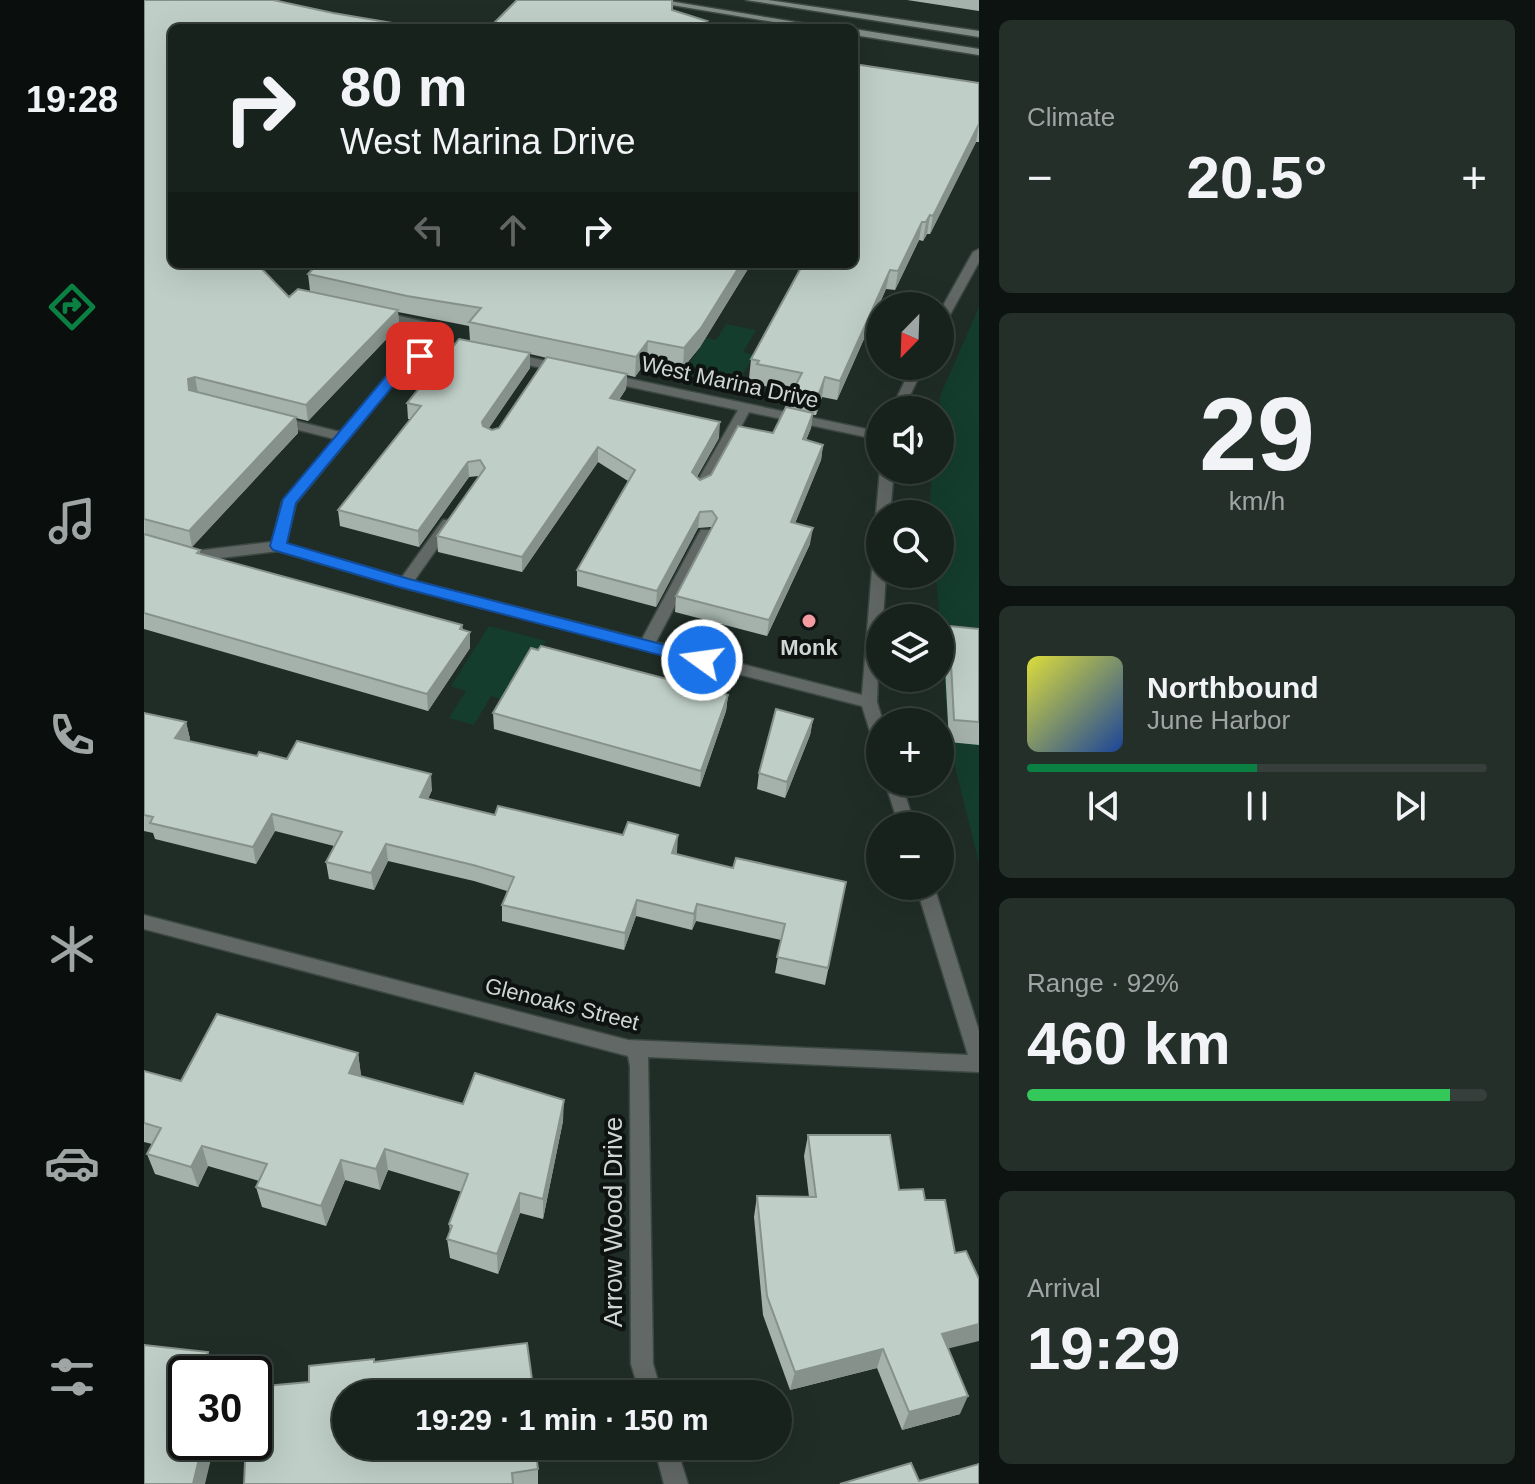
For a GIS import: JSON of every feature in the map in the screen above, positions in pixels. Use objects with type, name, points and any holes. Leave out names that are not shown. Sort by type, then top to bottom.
[{"type":"main road","points":[[646,0],[801,24]]},
{"type":"main road","points":[[750,0],[979,34]]},
{"type":"main road","points":[[858,33],[979,52]]},
{"type":"street","points":[[954,297],[979,252]]},
{"type":"street","points":[[361,312],[437,328],[439,347]]},
{"type":"street","points":[[278,546],[289,502],[402,366],[439,347],[462,347],[539,370],[574,371]]},
{"type":"street","name":"West Marina Drive","points":[[590,374],[866,433]]},
{"type":"street","points":[[700,489],[745,408]]},
{"type":"street","points":[[256,415],[344,437]]},
{"type":"street","points":[[405,583],[458,507]]},
{"type":"street","points":[[646,646],[706,533]]},
{"type":"street","points":[[144,541],[195,556],[278,546],[405,583],[869,702]]},
{"type":"street","points":[[871,708],[878,588]]},
{"type":"street","points":[[929,900],[979,1062]]},
{"type":"street","name":"Glenoaks Street","points":[[144,922],[636,1048],[979,1062]]},
{"type":"street","name":"Arrow Wood Drive","points":[[636,1048],[640,1066],[642,1364],[647,1380]]},
{"type":"street","points":[[669,1460],[676,1484]]},
{"type":"green space","points":[[979,307],[979,864],[954,762],[954,708],[946,708],[945,692],[954,692],[954,604],[938,604],[937,588],[954,588],[954,500],[930,500],[931,484],[954,484],[954,396],[940,396],[947,380],[954,380],[954,364]]},
{"type":"green space","points":[[726,324],[756,330],[743,352],[754,355],[736,386],[683,374],[706,338],[716,340]]},
{"type":"green space","points":[[489,626],[546,641],[509,702],[491,696],[474,725],[449,718],[466,691],[451,686]]},
{"type":"building","points":[[144,0],[273,0],[398,24],[168,24],[168,268],[261,268],[289,297],[298,289],[398,310],[306,405],[195,377],[188,379],[189,390],[296,417],[189,531],[144,519]]},
{"type":"building","points":[[517,0],[672,0],[672,10],[707,21],[701,24],[493,24]]},
{"type":"building","points":[[858,65],[979,83],[979,124],[933,216],[922,222],[898,271],[890,270],[880,292],[866,292],[866,323],[840,381],[825,377],[818,396],[793,390],[802,373],[757,364],[759,361],[751,359],[801,268],[858,268]]},
{"type":"building","points":[[314,268],[738,268],[701,328],[684,348],[648,341],[636,357],[469,322],[481,308],[407,296],[308,274]]},
{"type":"building","points":[[459,339],[530,353],[482,422],[483,426],[492,430],[499,428],[547,357],[627,374],[610,398],[720,422],[692,472],[700,480],[711,475],[738,426],[773,433],[786,407],[813,413],[803,439],[823,445],[791,522],[813,528],[769,620],[676,596],[717,518],[712,511],[700,512],[657,591],[577,570],[635,470],[598,447],[522,557],[437,536],[485,468],[480,460],[468,462],[418,531],[338,510],[421,406],[407,403]]},
{"type":"building","points":[[144,534],[200,550],[197,553],[462,625],[460,629],[470,632],[427,694],[144,613]]},
{"type":"building","points":[[954,626],[979,629],[979,722],[954,720]]},
{"type":"building","points":[[541,646],[728,695],[701,771],[493,713],[531,648],[538,650]]},
{"type":"building","points":[[776,709],[813,719],[787,782],[759,773]]},
{"type":"building","points":[[144,713],[186,722],[175,738],[257,756],[259,752],[287,759],[297,741],[431,774],[420,797],[495,815],[498,806],[623,835],[628,822],[678,835],[672,853],[733,868],[736,858],[846,882],[828,968],[777,957],[785,924],[697,904],[694,914],[637,900],[625,933],[502,905],[514,877],[386,844],[371,873],[326,862],[342,832],[272,814],[253,847],[150,823],[153,817],[144,815]]},
{"type":"building","points":[[217,1014],[358,1053],[349,1073],[463,1104],[475,1073],[564,1100],[543,1199],[520,1193],[497,1254],[447,1239],[452,1226],[449,1224],[468,1174],[385,1149],[376,1169],[341,1160],[321,1206],[256,1187],[267,1164],[202,1146],[191,1167],[147,1154],[161,1128],[144,1123],[144,1071],[181,1081]]},
{"type":"building","points":[[808,1135],[890,1135],[899,1190],[923,1189],[925,1200],[945,1200],[955,1253],[966,1251],[979,1279],[979,1324],[942,1334],[968,1396],[909,1412],[883,1349],[795,1372],[767,1296],[757,1196],[816,1197]]},
{"type":"building","points":[[527,1343],[532,1380],[332,1380],[332,1460],[537,1460],[538,1469],[512,1473],[513,1484],[244,1484],[245,1460],[272,1460],[272,1385],[309,1382],[309,1366],[374,1359],[374,1362]]},
{"type":"building","points":[[144,1345],[208,1352],[207,1356],[168,1356],[168,1460],[199,1460],[193,1484],[144,1484]]},
{"type":"building","points":[[911,1463],[919,1481],[979,1464],[979,1484],[840,1484]]},
{"type":"place","name":"Monk","points":[[809,621]]},
{"type":"route","points":[[420,356],[402,366],[289,502],[278,546],[405,583],[702,660]]}]
